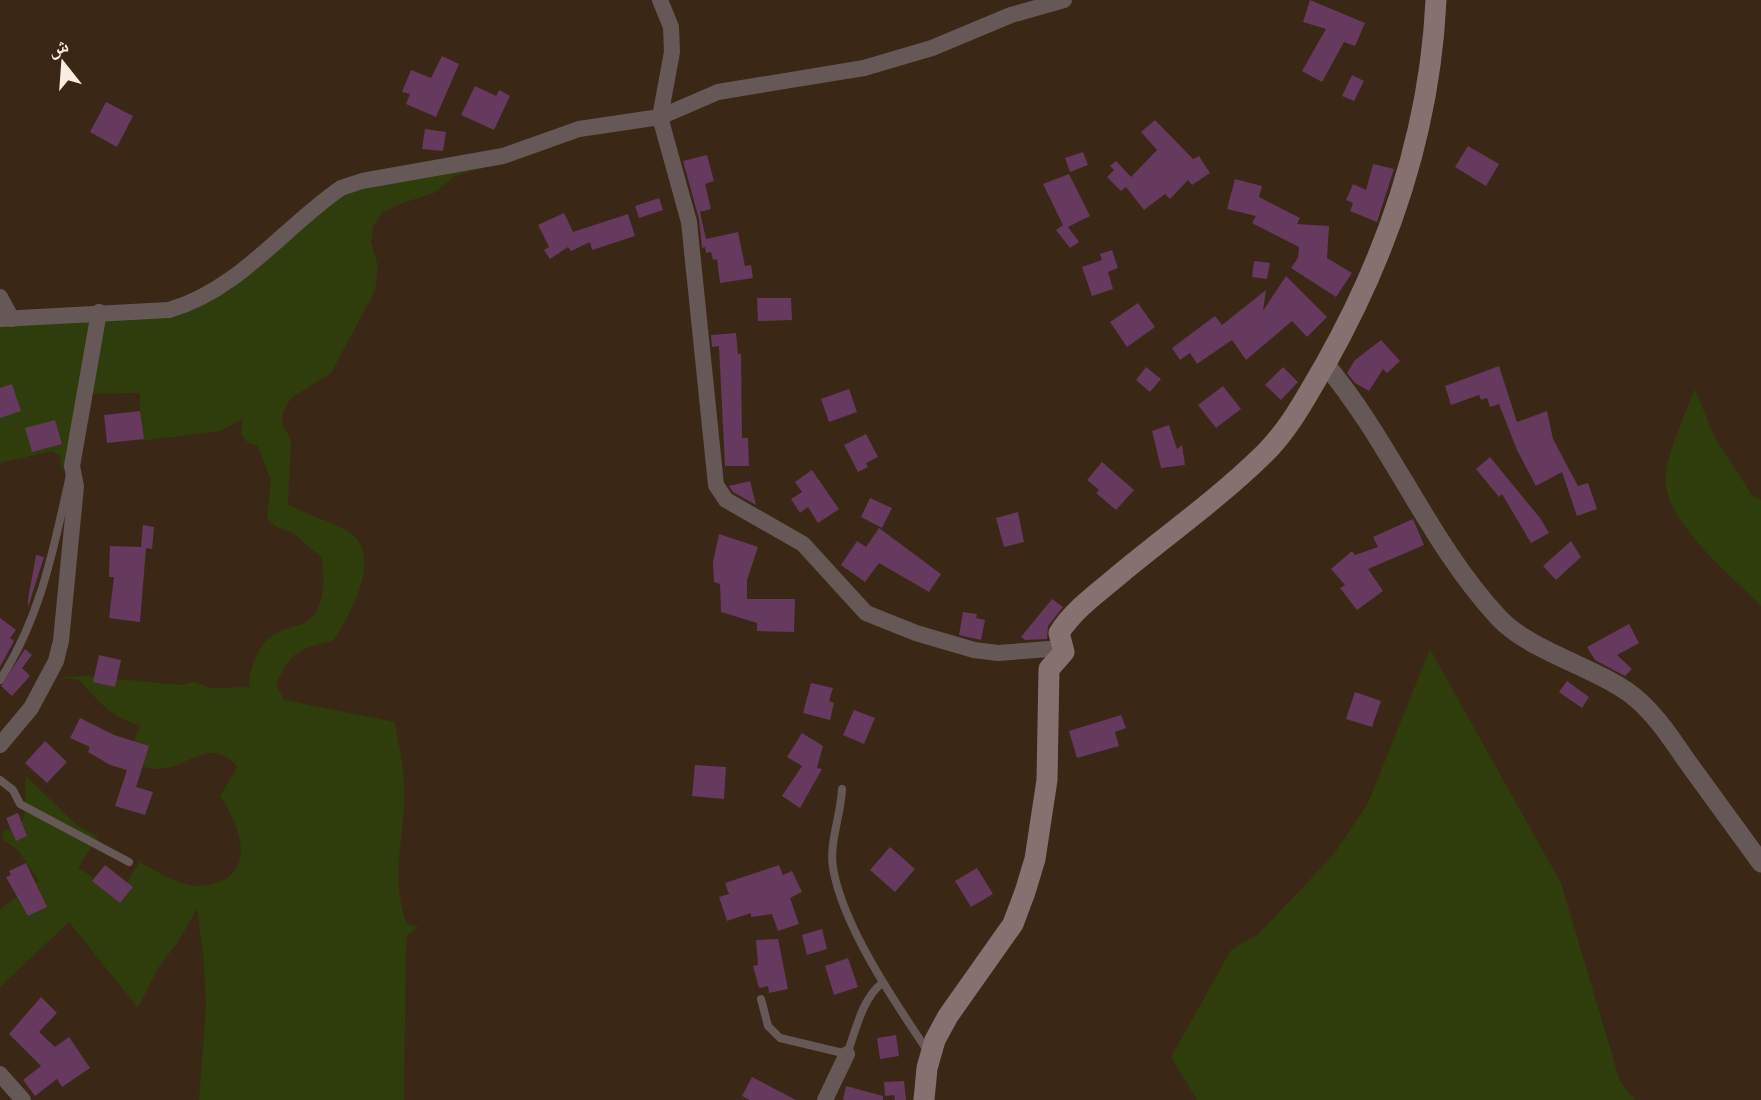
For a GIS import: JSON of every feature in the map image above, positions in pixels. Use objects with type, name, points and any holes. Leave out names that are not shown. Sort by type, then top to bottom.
[{"type":"main road","points":[[924,1100],[931,1055],[948,1016],[1013,924],[1035,859],[1047,780],[1049,669],[1064,652],[1059,633],[1067,621],[1263,454],[1300,409],[1370,281],[1397,212],[1428,80],[1436,0]]},
{"type":"street","points":[[660,0],[671,27],[672,52],[660,117],[689,222],[716,485],[726,500],[803,544],[866,613],[925,636],[974,650],[998,653],[1049,649],[1064,652]]},
{"type":"street","points":[[0,297],[6,319],[169,310],[193,303],[226,285],[341,188],[362,181],[503,156],[579,129],[660,117],[718,92],[864,68],[932,48],[1011,15],[1064,0]]},
{"type":"street","points":[[0,745],[44,687],[61,641],[76,486],[72,466],[99,312]]},
{"type":"street","points":[[1325,364],[1349,393],[1390,461],[1482,598],[1502,621],[1523,636],[1632,695],[1655,717],[1761,863]]},
{"type":"street","points":[[825,1100],[847,1054]]},
{"type":"street","points":[[0,1074],[23,1100]]},
{"type":"lane","points":[[0,680],[20,650],[38,607],[48,577],[72,466]]},
{"type":"lane","points":[[0,780],[13,790],[20,803],[129,862]]},
{"type":"lane","points":[[842,789],[841,811],[834,838],[833,868],[849,912],[882,983],[931,1055]]},
{"type":"lane","points":[[761,999],[768,1026],[780,1038],[847,1054],[867,1000],[882,983]]},
{"type":"green space","points":[[494,165],[455,176],[434,193],[382,213],[373,227],[371,242],[378,266],[375,291],[331,373],[291,398],[282,414],[283,425],[291,440],[288,504],[348,531],[359,541],[364,554],[364,569],[355,601],[334,640],[298,653],[287,663],[276,684],[284,700],[395,722],[401,754],[404,804],[399,890],[407,924],[419,927],[408,934],[406,948],[404,1100],[199,1100],[206,1006],[204,961],[197,909],[178,942],[158,968],[138,1008],[69,922],[0,987],[0,909],[39,881],[17,849],[4,841],[2,833],[23,820],[26,776],[77,825],[98,837],[78,868],[120,894],[139,862],[169,878],[193,886],[219,882],[231,875],[241,852],[235,824],[220,796],[237,767],[227,758],[208,753],[167,768],[146,768],[81,746],[129,753],[140,726],[112,712],[79,680],[59,677],[87,676],[180,685],[194,682],[212,688],[249,687],[253,663],[265,642],[278,632],[306,622],[315,614],[323,583],[322,558],[293,533],[276,527],[267,518],[271,481],[258,446],[248,443],[241,434],[243,419],[221,431],[139,441],[140,393],[92,394],[104,318],[170,316],[196,309],[230,290],[346,192]]},
{"type":"green space","points":[[92,319],[63,473],[60,456],[52,451],[0,463],[0,325]]},
{"type":"green space","points":[[1695,389],[1714,436],[1752,495],[1761,500],[1761,606],[1691,535],[1679,518],[1666,486],[1668,464],[1676,437]]},
{"type":"green space","points":[[1430,649],[1561,883],[1620,1081],[1635,1100],[1197,1100],[1171,1057],[1231,950],[1258,934],[1303,887],[1336,851],[1368,803]]},
{"type":"building","points":[[1310,0],[1365,23],[1355,46],[1344,42],[1322,82],[1302,71],[1326,29],[1303,22]]},
{"type":"building","points":[[442,56],[459,64],[436,117],[406,104],[410,94],[402,92],[411,70],[431,78]]},
{"type":"building","points":[[1352,75],[1364,81],[1354,101],[1342,96]]},
{"type":"building","points":[[475,86],[496,96],[499,90],[510,96],[494,130],[461,115]]},
{"type":"building","points":[[106,102],[133,116],[117,147],[90,132]]},
{"type":"building","points":[[1155,120],[1193,159],[1199,156],[1210,173],[1192,185],[1188,180],[1170,199],[1165,194],[1144,210],[1126,187],[1121,191],[1107,177],[1114,170],[1110,166],[1116,161],[1131,177],[1157,150],[1141,132]]},
{"type":"building","points":[[425,129],[446,132],[443,151],[422,149]]},
{"type":"building","points":[[1468,146],[1499,164],[1486,186],[1455,167]]},
{"type":"building","points":[[1083,152],[1088,165],[1070,172],[1065,158]]},
{"type":"building","points":[[707,155],[714,181],[705,184],[711,209],[700,212],[706,239],[738,232],[745,266],[751,265],[753,278],[720,283],[717,259],[713,260],[711,252],[706,253],[705,247],[702,248],[699,219],[683,161]]},
{"type":"building","points":[[1373,164],[1394,169],[1377,222],[1350,211],[1353,203],[1346,200],[1353,184],[1366,190]]},
{"type":"building","points":[[1069,174],[1090,216],[1068,227],[1079,242],[1070,248],[1056,230],[1063,225],[1043,184]]},
{"type":"building","points":[[1235,179],[1262,186],[1259,197],[1300,218],[1297,224],[1329,226],[1327,258],[1352,273],[1336,297],[1291,268],[1298,258],[1299,247],[1252,223],[1256,216],[1227,209]]},
{"type":"building","points":[[659,198],[663,210],[639,218],[635,206]]},
{"type":"building","points":[[564,213],[573,232],[628,214],[635,236],[592,250],[590,242],[571,251],[568,247],[550,259],[544,250],[549,247],[538,225]]},
{"type":"building","points":[[1112,250],[1118,268],[1108,272],[1113,289],[1092,296],[1082,267],[1102,260],[1100,254]]},
{"type":"building","points":[[1254,261],[1270,263],[1267,279],[1252,277]]},
{"type":"building","points":[[1286,276],[1327,317],[1307,337],[1292,321],[1246,360],[1232,340],[1197,364],[1190,353],[1180,360],[1172,348],[1215,316],[1222,325],[1266,290],[1263,311]]},
{"type":"building","points":[[757,298],[791,298],[792,320],[758,321]]},
{"type":"building","points":[[1138,303],[1155,327],[1127,347],[1110,322]]},
{"type":"building","points":[[736,333],[738,354],[741,354],[742,438],[748,438],[749,466],[725,466],[719,346],[712,347],[711,335]]},
{"type":"building","points":[[1381,340],[1400,361],[1387,373],[1383,369],[1369,391],[1355,383],[1347,373],[1355,360]]},
{"type":"building","points":[[1499,366],[1517,422],[1547,411],[1553,439],[1578,486],[1588,483],[1597,509],[1577,516],[1562,472],[1536,486],[1517,450],[1499,404],[1490,407],[1487,398],[1481,400],[1479,395],[1451,405],[1445,386]]},
{"type":"building","points":[[1146,367],[1161,379],[1150,392],[1136,380]]},
{"type":"building","points":[[1283,367],[1298,382],[1281,400],[1265,385]]},
{"type":"building","points":[[12,384],[21,411],[0,418],[0,388]]},
{"type":"building","points":[[1223,386],[1241,409],[1216,428],[1198,405]]},
{"type":"building","points":[[849,389],[857,412],[829,422],[821,399]]},
{"type":"building","points":[[140,411],[144,439],[107,443],[104,415]]},
{"type":"building","points":[[55,420],[62,444],[32,452],[25,428]]},
{"type":"building","points":[[1169,425],[1177,449],[1182,445],[1185,465],[1161,468],[1152,431]]},
{"type":"building","points":[[866,434],[878,457],[866,463],[868,467],[858,472],[844,445]]},
{"type":"building","points":[[1490,457],[1549,533],[1531,543],[1502,494],[1499,497],[1476,469]]},
{"type":"building","points":[[1102,462],[1134,490],[1116,510],[1096,493],[1099,490],[1087,480]]},
{"type":"building","points":[[812,470],[839,509],[818,523],[808,507],[800,513],[791,499],[802,492],[795,482]]},
{"type":"building","points":[[750,481],[756,505],[733,492],[729,486]]},
{"type":"building","points":[[870,498],[892,508],[882,528],[861,517]]},
{"type":"building","points":[[1018,512],[1024,542],[1004,547],[996,518]]},
{"type":"building","points":[[1413,519],[1424,545],[1368,569],[1383,591],[1357,610],[1340,588],[1345,585],[1331,569],[1352,551],[1355,555],[1378,547],[1373,537]]},
{"type":"building","points":[[143,525],[154,527],[152,549],[146,548],[140,622],[109,618],[114,577],[109,577],[110,546],[141,547]]},
{"type":"building","points":[[879,528],[941,574],[929,592],[879,563],[865,582],[841,565],[857,541],[866,547]]},
{"type":"building","points":[[719,534],[758,547],[747,580],[747,599],[795,599],[794,632],[757,631],[757,623],[721,612],[720,584],[714,582],[713,562]]},
{"type":"building","points":[[1571,541],[1581,557],[1556,580],[1543,566]]},
{"type":"building","points":[[36,555],[44,557],[28,607],[28,600]]},
{"type":"building","points":[[1052,599],[1063,607],[1048,626],[1047,639],[1025,640],[1021,637]]},
{"type":"building","points":[[963,612],[977,614],[976,618],[985,620],[981,640],[959,635]]},
{"type":"building","points":[[0,618],[16,630],[10,638],[14,641],[0,667]]},
{"type":"building","points":[[1629,624],[1639,643],[1617,655],[1632,669],[1625,676],[1595,660],[1587,647]]},
{"type":"building","points":[[25,649],[32,655],[22,668],[30,676],[12,696],[1,686]]},
{"type":"building","points":[[99,655],[121,660],[115,687],[93,682]]},
{"type":"building","points":[[1567,681],[1589,697],[1582,708],[1559,692]]},
{"type":"building","points":[[811,683],[833,688],[829,701],[834,703],[830,720],[803,713]]},
{"type":"building","points":[[1355,692],[1381,701],[1372,727],[1346,719]]},
{"type":"building","points":[[854,710],[875,718],[864,744],[843,735]]},
{"type":"building","points":[[1121,715],[1126,728],[1115,732],[1119,746],[1077,758],[1069,731]]},
{"type":"building","points":[[80,718],[114,735],[149,746],[136,787],[153,792],[145,815],[115,806],[127,770],[110,765],[88,752],[90,747],[70,738]]},
{"type":"building","points":[[802,733],[823,746],[817,768],[822,769],[800,808],[782,796],[802,766],[787,757]]},
{"type":"building","points":[[45,741],[67,762],[47,783],[25,763]]},
{"type":"building","points":[[695,765],[726,767],[724,799],[692,796]]},
{"type":"building","points":[[18,813],[27,836],[16,841],[6,818]]},
{"type":"building","points":[[890,847],[915,869],[895,892],[870,870]]},
{"type":"building","points":[[26,863],[47,907],[28,916],[6,877],[11,875],[9,871]]},
{"type":"building","points":[[105,865],[133,887],[120,903],[92,881]]},
{"type":"building","points":[[779,865],[783,875],[792,871],[802,892],[790,898],[799,924],[778,931],[772,914],[751,917],[751,913],[727,921],[719,897],[729,894],[725,883]]},
{"type":"building","points":[[977,868],[993,894],[971,907],[955,881]]},
{"type":"building","points":[[822,929],[827,949],[807,955],[802,935]]},
{"type":"building","points":[[778,939],[788,989],[769,993],[768,986],[759,988],[753,966],[758,965],[756,940]]},
{"type":"building","points":[[848,958],[858,987],[834,995],[825,966]]},
{"type":"building","points":[[41,997],[57,1013],[39,1032],[55,1047],[69,1037],[90,1068],[62,1087],[57,1079],[35,1096],[23,1080],[41,1066],[9,1034]]},
{"type":"building","points":[[896,1035],[899,1056],[880,1059],[877,1038]]},
{"type":"building","points":[[752,1077],[796,1100],[750,1100],[742,1096]]},
{"type":"building","points":[[904,1081],[906,1100],[895,1100],[894,1095],[885,1096],[884,1082]]},
{"type":"building","points":[[846,1086],[883,1096],[883,1100],[843,1100]]}]
